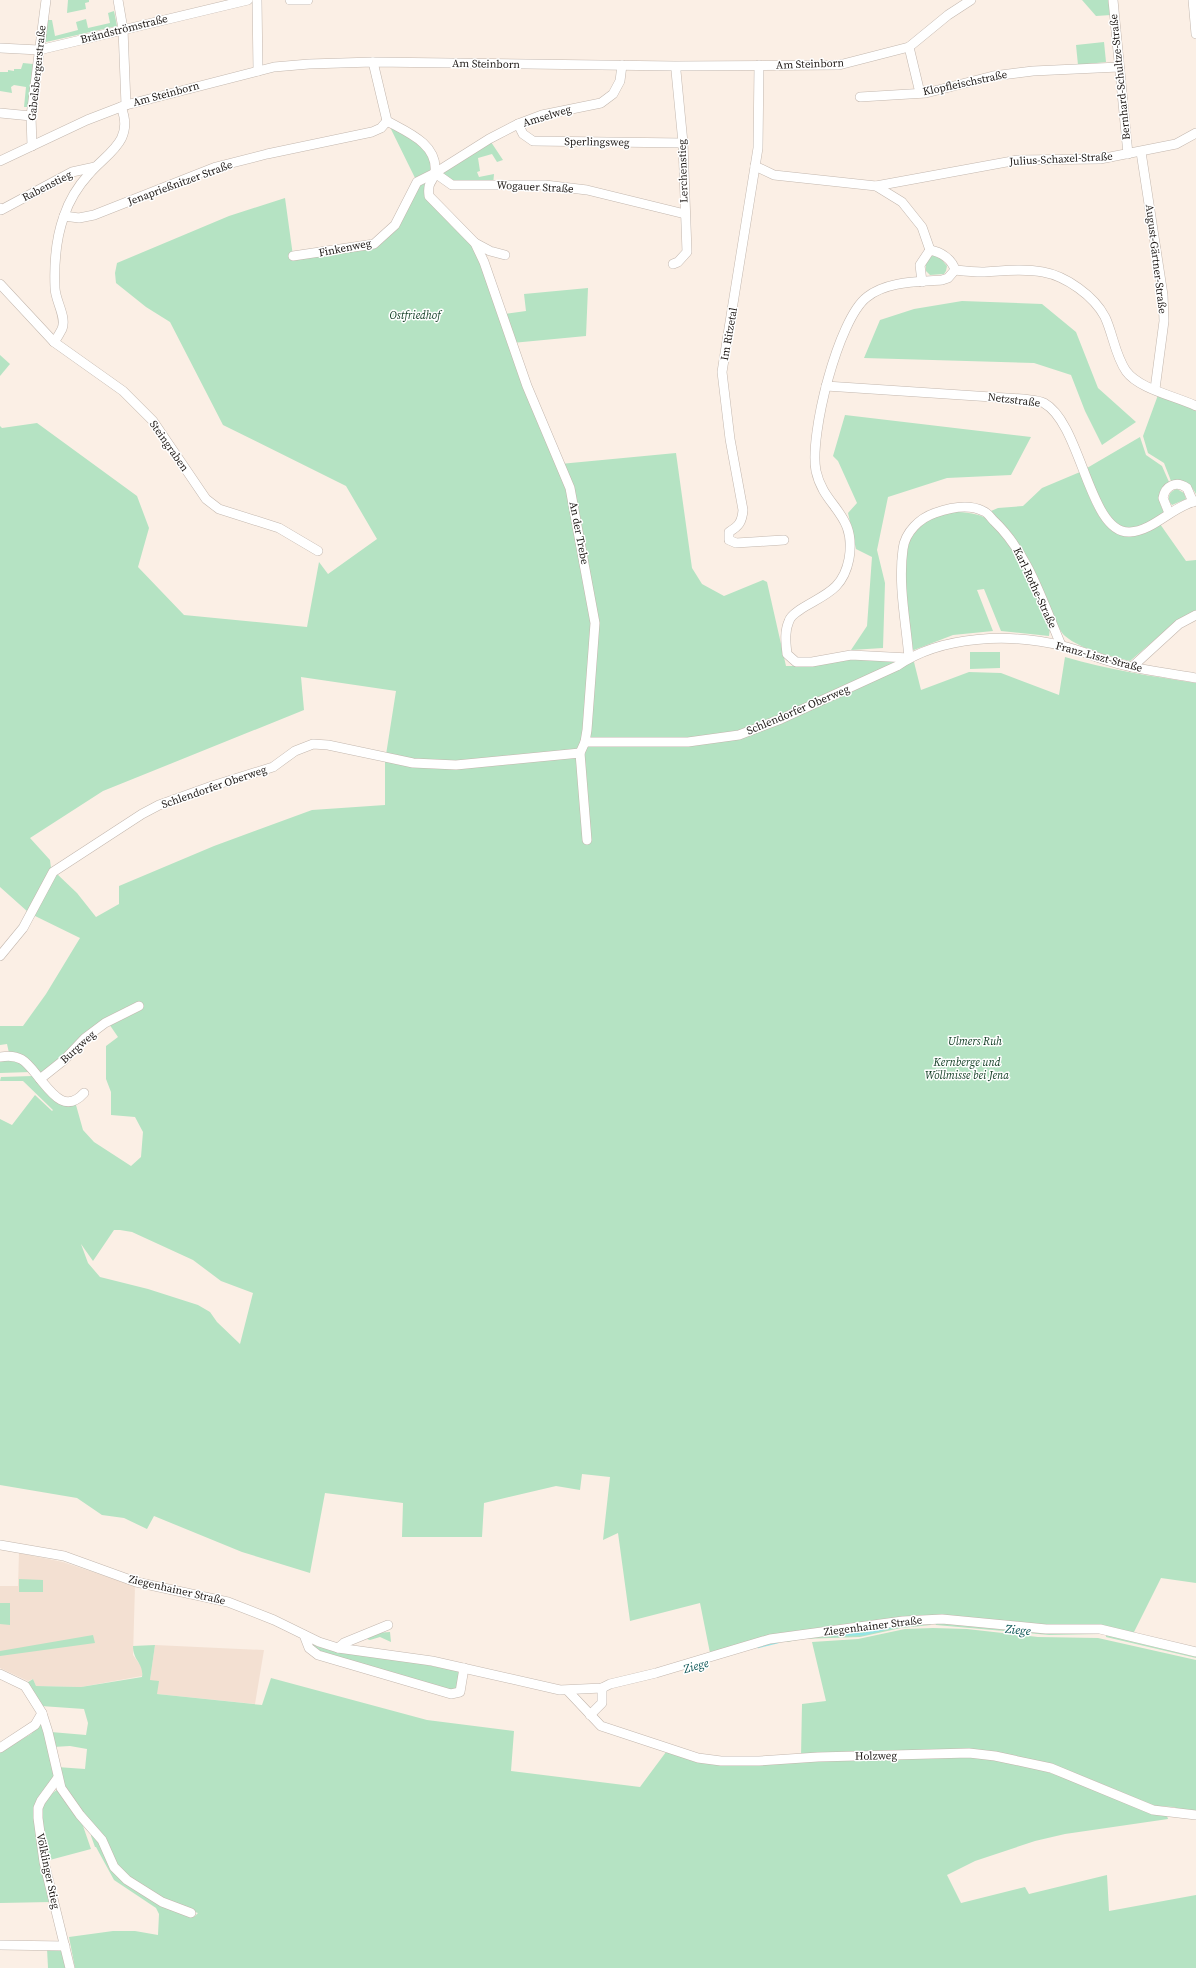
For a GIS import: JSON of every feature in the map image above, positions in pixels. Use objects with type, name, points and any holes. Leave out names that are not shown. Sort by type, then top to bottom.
[{"type":"street","name":"Gabelsbergerstraße","points":[[32,146],[31,116],[46,0]]},
{"type":"street","points":[[54,342],[63,328],[62,315],[55,290],[54,261],[64,216],[78,186],[117,148],[123,134],[125,123],[123,106],[123,29],[118,0]]},
{"type":"street","name":"Brändströmstraße","points":[[0,48],[39,50],[248,0]]},
{"type":"street","points":[[257,0],[258,71]]},
{"type":"street","points":[[290,0],[308,0]]},
{"type":"street","name":"Am Steinborn","points":[[0,161],[87,120],[123,106],[258,71],[309,64],[374,62],[622,65],[839,65],[909,51],[948,15],[971,0]]},
{"type":"street","name":"Bernhard-Schultze-Straße","points":[[1113,0],[1118,67],[1128,154]]},
{"type":"street","points":[[1193,0],[1196,34]]},
{"type":"street","points":[[909,51],[920,93]]},
{"type":"street","points":[[374,62],[387,121]]},
{"type":"street","name":"Amselweg","points":[[435,173],[489,139],[518,124],[542,115],[601,103],[613,94],[620,81],[622,65]]},
{"type":"street","name":"Im Ritzetal","points":[[759,65],[758,148],[722,372],[730,439],[743,510],[742,518],[738,526],[729,532],[729,540],[736,543],[784,540]]},
{"type":"street","name":"Klopfleischstraße","points":[[860,97],[920,93],[947,89],[993,76],[1033,71],[1118,67]]},
{"type":"street","name":"Lerchenstieg","points":[[673,264],[678,262],[687,252],[683,143],[676,71]]},
{"type":"street","points":[[0,113],[31,116]]},
{"type":"street","name":"An der Trebe","points":[[387,121],[422,141],[432,152],[435,173],[428,186],[429,196],[475,243],[490,251],[505,255]]},
{"type":"street","name":"Jenaprießnitzer Straße","points":[[64,216],[79,218],[94,215],[216,167],[267,154],[372,132],[381,128],[387,121]]},
{"type":"street","name":"Sperlingsweg","points":[[518,124],[523,134],[533,141],[683,143]]},
{"type":"street","name":"Julius-Schaxel-Straße","points":[[876,186],[1018,160],[1100,159],[1176,144],[1196,133]]},
{"type":"street","name":"August-Gärtner-Straße","points":[[1141,152],[1163,295],[1164,321],[1155,389]]},
{"type":"street","name":"Rabenstieg","points":[[0,208],[1,210],[72,172],[97,166]]},
{"type":"street","points":[[755,166],[774,175],[876,186],[902,202],[922,227],[930,250]]},
{"type":"street","name":"Wogauer Straße","points":[[435,173],[452,185],[545,185],[580,190],[685,214]]},
{"type":"street","name":"Finkenweg","points":[[293,256],[374,244],[395,225],[417,182],[435,173]]},
{"type":"street","name":"An der Trebe","points":[[475,243],[484,262],[527,386],[570,488],[588,577],[595,623],[586,742],[580,753]]},
{"type":"street","points":[[930,250],[938,251],[945,256],[953,264],[955,270]]},
{"type":"street","points":[[922,282],[920,265],[930,250]]},
{"type":"street","points":[[955,270],[981,272],[1014,270],[1044,272],[1061,278],[1081,290],[1094,301],[1105,317],[1115,348],[1126,371],[1139,383],[1196,406]]},
{"type":"street","points":[[909,658],[851,655],[812,662],[796,662],[787,654],[786,629],[792,615],[831,592],[841,582],[847,570],[850,539],[846,522],[826,495],[816,470],[819,415],[826,386],[849,321],[858,305],[866,298],[886,287],[942,280],[948,278],[955,270]]},
{"type":"street","name":"Steingraben","points":[[0,284],[54,342],[123,391],[158,427],[206,499],[219,509],[279,528],[318,551]]},
{"type":"street","name":"Netzstraße","points":[[826,386],[1023,399],[1044,403],[1056,413],[1070,434],[1098,508],[1110,523],[1119,529],[1131,532],[1139,530],[1182,506],[1195,502],[1190,491],[1183,485],[1178,484],[1169,486],[1166,490],[1163,498],[1169,513]]},
{"type":"street","name":"Karl-Rothe-Straße","points":[[909,658],[901,569],[903,547],[912,528],[925,516],[948,508],[969,508],[984,511],[1008,534],[1024,560],[1062,645]]},
{"type":"street","points":[[1132,667],[1179,624],[1196,615]]},
{"type":"street","name":"Franz-Liszt-Straße","points":[[909,658],[952,642],[1000,639],[1062,645],[1132,667],[1196,678]]},
{"type":"street","name":"Schlendorfer Oberweg","points":[[586,742],[688,742],[739,735],[781,719],[897,666],[909,658]]},
{"type":"street","name":"Schlendorfer Oberweg","points":[[0,956],[23,928],[53,872],[153,808],[212,786],[273,767],[295,752],[313,744],[328,745],[413,763],[456,765],[580,753]]},
{"type":"street","points":[[580,753],[587,840]]},
{"type":"street","name":"Burgweg","points":[[40,1079],[64,1060],[90,1034],[105,1023],[139,1006]]},
{"type":"street","points":[[0,1057],[15,1056],[21,1059],[51,1093],[61,1100],[72,1103],[77,1101],[84,1093]]},
{"type":"street","name":"Ziegenhainer Straße","points":[[0,1545],[64,1556],[136,1582],[228,1602],[338,1648],[414,1658],[464,1668],[553,1690],[568,1691],[602,1688],[610,1684],[656,1673],[770,1639],[903,1621],[942,1619],[1046,1629],[1100,1629],[1196,1652]]},
{"type":"street","points":[[338,1648],[344,1643],[388,1625]]},
{"type":"street","points":[[304,1635],[309,1648],[318,1655],[450,1694],[460,1692],[464,1668]]},
{"type":"street","points":[[0,1674],[25,1686],[42,1713],[48,1732],[60,1788],[80,1815],[102,1840],[114,1867],[127,1880],[162,1902],[191,1913]]},
{"type":"street","points":[[590,1715],[602,1703],[602,1688]]},
{"type":"street","name":"Holzweg","points":[[568,1691],[597,1723],[607,1729],[634,1736],[689,1757],[708,1760],[759,1761],[818,1757],[968,1753],[1002,1757],[1051,1768],[1154,1810],[1196,1815]]},
{"type":"street","points":[[0,1748],[35,1725],[42,1713]]},
{"type":"street","name":"Völklinger Stieg","points":[[57,1779],[41,1801],[38,1808],[38,1818],[44,1862],[70,1968]]},
{"type":"street","points":[[0,1945],[65,1946]]},
{"type":"shaded area","points":[[19,1553],[63,1562],[135,1586],[133,1655],[143,1669],[142,1676],[81,1687],[36,1686],[33,1679],[28,1681],[0,1668],[0,1586],[18,1586]]},
{"type":"shaded area","points":[[155,1645],[264,1650],[255,1704],[157,1694],[150,1680]]},
{"type":"green space","points":[[68,0],[89,0],[89,2],[85,3],[86,9],[67,13]]},
{"type":"green space","points":[[1082,0],[1108,0],[1111,15],[1096,16]]},
{"type":"green space","points":[[114,11],[117,26],[46,42],[44,41],[47,20],[52,20],[55,36],[78,30],[76,22],[86,19],[88,28],[110,23],[108,13]]},
{"type":"green space","points":[[1104,42],[1106,62],[1078,65],[1076,45]]},
{"type":"green space","points":[[23,63],[33,64],[32,75],[36,75],[27,107],[24,107],[26,87],[14,85],[11,87],[12,93],[0,91],[0,72],[21,69]]},
{"type":"green space","points":[[387,121],[423,141],[435,173],[429,195],[475,243],[504,314],[526,311],[524,294],[588,288],[586,336],[512,343],[560,464],[676,453],[692,568],[702,584],[724,596],[763,580],[767,582],[786,666],[808,666],[852,657],[914,662],[921,690],[969,672],[1001,673],[1059,695],[1065,657],[1114,669],[1196,683],[1196,1583],[1161,1578],[1133,1634],[931,1617],[710,1653],[700,1603],[630,1621],[618,1533],[603,1540],[610,1477],[582,1474],[580,1490],[556,1486],[484,1503],[482,1537],[402,1537],[403,1503],[325,1493],[310,1573],[242,1552],[154,1516],[147,1529],[124,1518],[102,1515],[77,1498],[0,1485],[0,1119],[12,1125],[35,1095],[52,1111],[53,1110],[23,1081],[0,1081],[1,1077],[33,1076],[67,1104],[76,1105],[83,1130],[94,1142],[131,1166],[141,1157],[143,1132],[135,1117],[111,1115],[111,1092],[106,1079],[106,1046],[118,1037],[107,1021],[41,1074],[9,1053],[7,1044],[0,1045],[0,1026],[23,1026],[46,994],[80,938],[33,915],[56,873],[77,893],[96,917],[119,904],[119,886],[214,846],[312,810],[385,805],[385,761],[396,691],[301,677],[304,710],[103,791],[30,838],[50,860],[51,868],[28,912],[0,887],[0,426],[2,428],[37,423],[137,496],[149,528],[138,567],[184,615],[307,627],[319,562],[328,574],[377,539],[346,486],[223,425],[170,322],[146,307],[116,283],[115,273],[117,263],[229,216],[285,198],[293,256],[374,244],[395,225],[417,182]],"holes":[[[114,1230],[132,1232],[193,1260],[221,1281],[253,1293],[240,1344],[217,1322],[210,1312],[198,1305],[148,1289],[100,1277],[88,1263],[81,1244],[93,1261]]]},
{"type":"green space","points":[[489,139],[503,160],[497,162],[492,154],[478,158],[480,171],[477,172],[479,177],[494,174],[493,185],[452,185],[435,173]]},
{"type":"green space","points":[[937,254],[947,266],[946,271],[944,274],[930,275],[926,271],[927,262],[929,258]]},
{"type":"green space","points":[[962,301],[1042,304],[1076,332],[1098,388],[1136,422],[1102,445],[1085,411],[1071,375],[1034,363],[864,358],[880,320],[914,309]]},
{"type":"green space","points":[[0,355],[10,364],[0,376]]},
{"type":"green space","points":[[1158,395],[1196,410],[1196,494],[1192,487],[1183,481],[1171,481],[1164,463],[1148,453],[1143,436]]},
{"type":"green space","points":[[845,415],[1031,437],[1011,475],[947,478],[888,497],[877,550],[885,583],[883,648],[851,650],[867,626],[872,557],[856,549],[848,513],[857,503],[838,461],[833,456]]},
{"type":"green space","points":[[1140,437],[1146,455],[1162,466],[1169,482],[1162,488],[1159,496],[1164,512],[1143,525],[1130,528],[1121,526],[1107,514],[1097,495],[1087,468]]},
{"type":"green space","points":[[1080,472],[1094,507],[1108,527],[1118,533],[1129,536],[1143,533],[1160,524],[1186,561],[1196,560],[1196,612],[1165,631],[1130,661],[1088,649],[1065,636],[1057,624],[1031,564],[1010,533],[991,511],[998,508],[1023,506],[1042,488]]},
{"type":"green space","points":[[1177,489],[1184,493],[1186,499],[1172,505],[1169,500],[1169,496],[1170,493]]},
{"type":"green space","points":[[954,512],[972,513],[981,516],[990,521],[1001,534],[1023,567],[1029,579],[1050,628],[1049,636],[1001,631],[984,589],[977,590],[993,631],[953,635],[914,650],[910,648],[905,587],[905,554],[909,540],[923,523],[930,518]]},
{"type":"green space","points":[[970,652],[1000,652],[1000,668],[970,669]]},
{"type":"green space","points":[[15,1058],[31,1072],[0,1073],[0,1059]]},
{"type":"green space","points":[[19,1579],[43,1580],[43,1592],[19,1592]]},
{"type":"green space","points":[[0,1603],[10,1603],[10,1625],[0,1624]]},
{"type":"green space","points":[[927,1621],[931,1625],[901,1628],[860,1637],[802,1639],[787,1642],[786,1640],[850,1632],[867,1632],[881,1627]]},
{"type":"green space","points":[[935,1623],[1100,1632],[1100,1634],[1049,1635],[936,1625]]},
{"type":"green space","points":[[905,1629],[967,1629],[1038,1637],[1098,1638],[1196,1660],[1196,1812],[1182,1811],[1174,1807],[1155,1806],[1085,1777],[1038,1761],[982,1750],[801,1757],[802,1704],[826,1701],[812,1642],[858,1639]]},
{"type":"green space","points":[[390,1632],[391,1642],[380,1637],[370,1640],[364,1638],[375,1633]]},
{"type":"green space","points":[[1106,1634],[1196,1653],[1196,1658],[1106,1637]]},
{"type":"green space","points":[[93,1635],[95,1643],[0,1656],[0,1651]]},
{"type":"green space","points":[[309,1642],[458,1671],[458,1685],[454,1692],[319,1654]]},
{"type":"green space","points":[[155,1645],[150,1680],[159,1681],[157,1694],[262,1705],[271,1678],[427,1720],[514,1731],[511,1771],[640,1787],[666,1752],[701,1760],[733,1763],[960,1756],[985,1758],[1014,1763],[1055,1774],[1167,1816],[1168,1819],[1065,1834],[1035,1841],[975,1861],[947,1875],[961,1903],[1025,1887],[1029,1894],[1107,1875],[1109,1911],[1196,1895],[1196,1968],[75,1968],[69,1937],[113,1931],[135,1931],[158,1935],[159,1914],[156,1908],[114,1880],[95,1847],[91,1836],[91,1829],[111,1867],[126,1883],[173,1909],[194,1917],[198,1913],[168,1903],[149,1894],[120,1872],[105,1841],[76,1807],[64,1788],[57,1767],[85,1769],[87,1749],[70,1746],[53,1747],[51,1732],[86,1735],[88,1723],[84,1709],[41,1706],[35,1693],[25,1684],[33,1679],[36,1686],[81,1687],[142,1677],[141,1668],[133,1651],[133,1646]]},
{"type":"green space","points":[[40,1723],[43,1723],[54,1778],[39,1800],[51,1902],[0,1903],[0,1752],[31,1734]]},
{"type":"green space","points":[[58,1789],[82,1823],[91,1849],[46,1861],[40,1822],[41,1813],[44,1804]]},
{"type":"green space","points":[[47,1948],[60,1949],[64,1951],[67,1968],[48,1968]]},
{"type":"waterway","name":"Ziege","points":[[832,1635],[864,1634],[892,1627]]},
{"type":"waterway","name":"Ziege","points":[[758,1647],[778,1642]]},
{"type":"park label","name":"Ostfriedhof","points":[[415,315]]},
{"type":"park label","name":"Ulmers Ruh","points":[[975,1041]]},
{"type":"park label","name":"Kernberge und Wöllmisse bei Jena","points":[[967,1068]]}]
